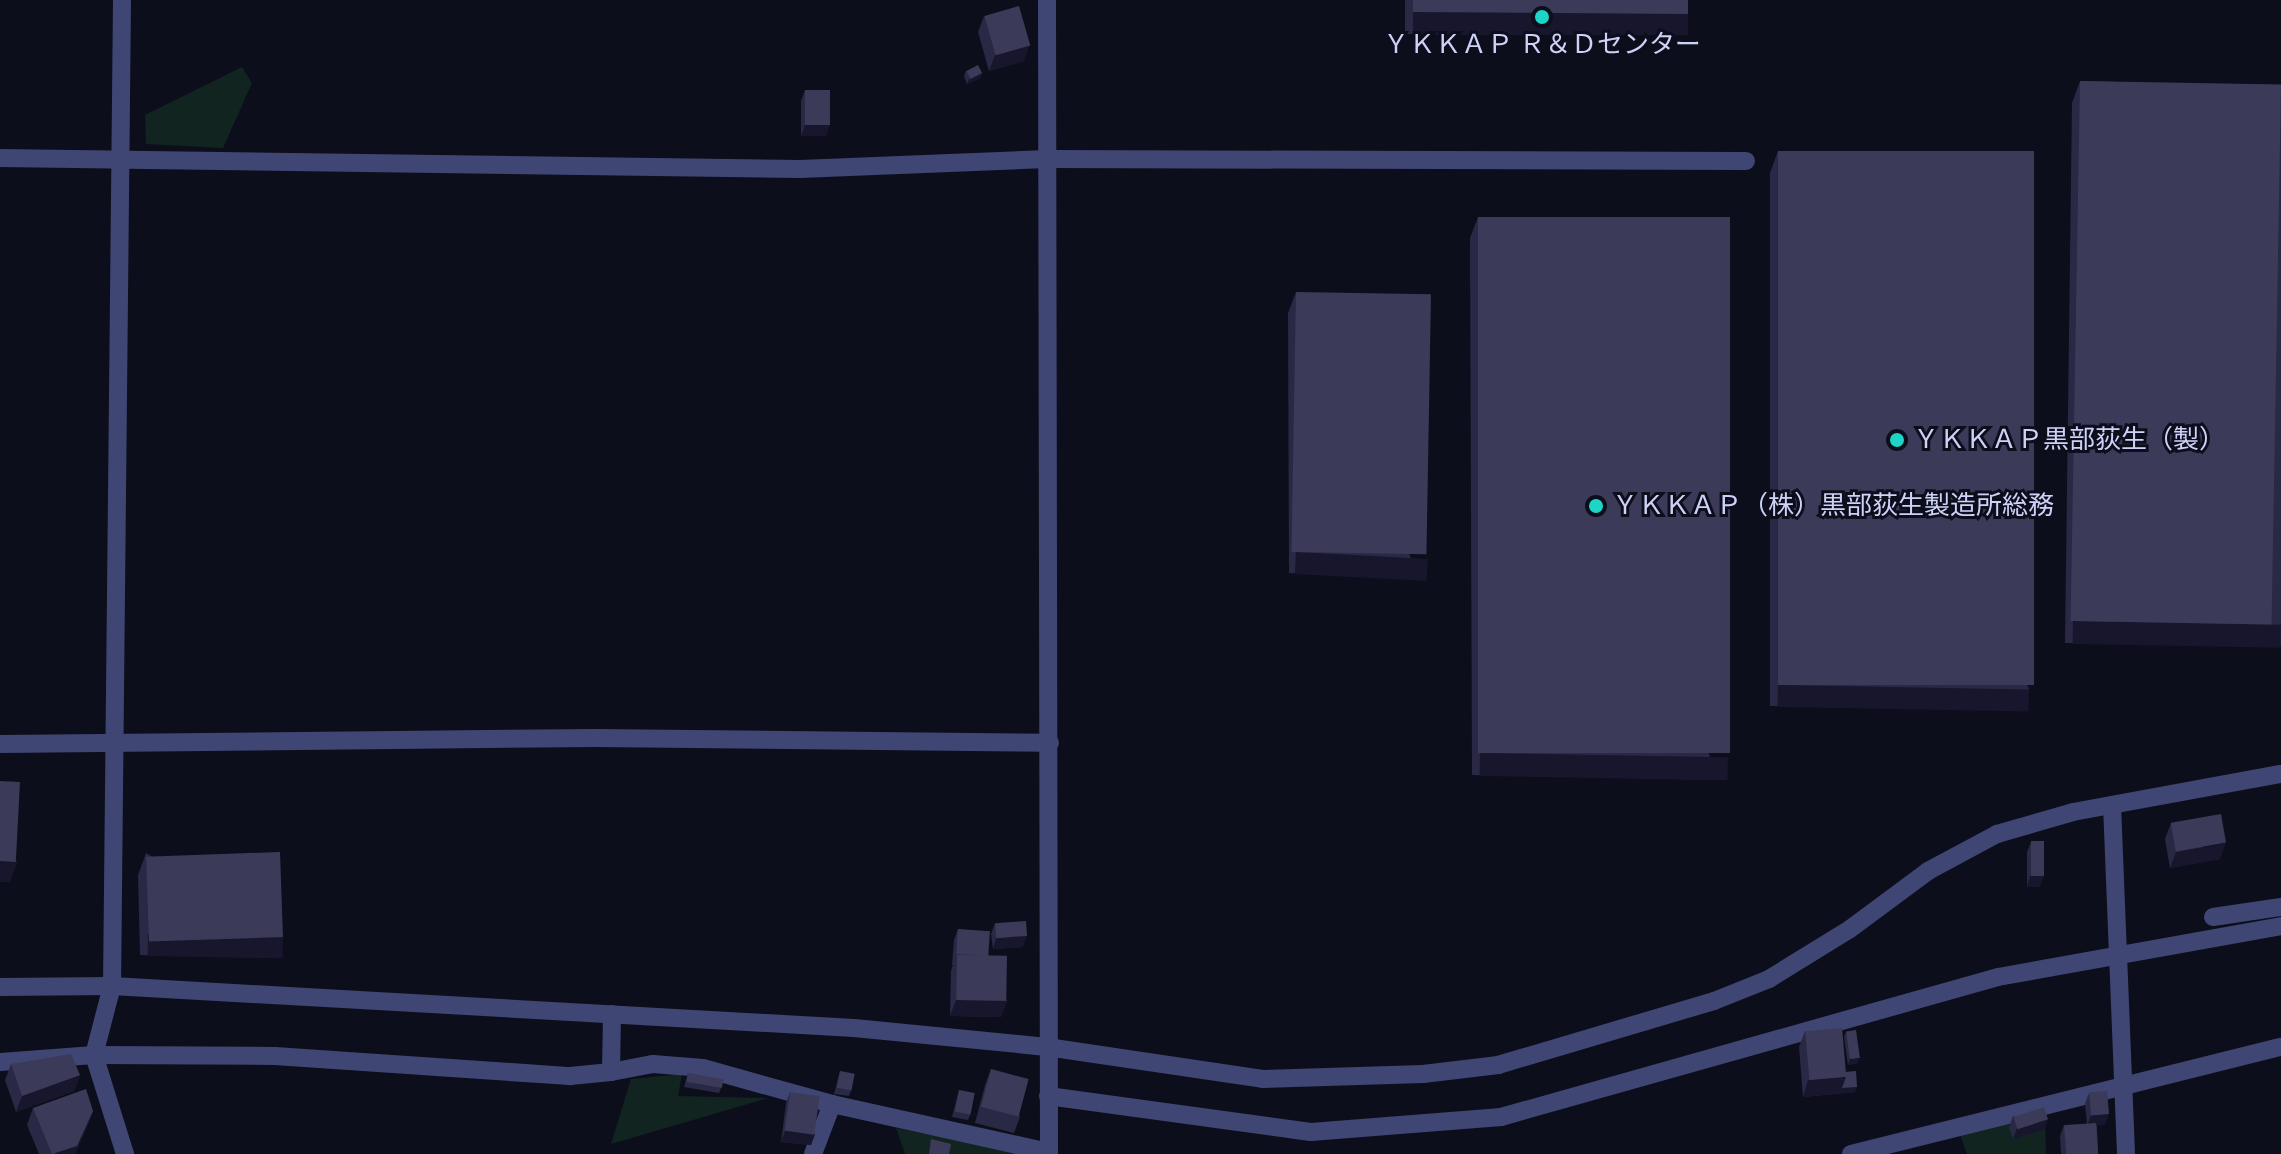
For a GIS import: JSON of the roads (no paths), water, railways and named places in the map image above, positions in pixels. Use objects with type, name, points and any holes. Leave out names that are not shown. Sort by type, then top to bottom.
[{"type":"street","points":[[122,0],[112,986],[94,1055],[125,1154]]},
{"type":"street","points":[[0,1062],[94,1055],[275,1056],[488,1074],[611,1072],[653,1064],[703,1068],[832,1104],[1049,1153],[1047,0]]},
{"type":"street","points":[[0,158],[769,169],[1047,159],[1746,161]]},
{"type":"street","points":[[0,744],[596,738],[1050,743]]},
{"type":"street","points":[[0,987],[112,986],[854,1028],[1047,1047],[1263,1079],[1359,1078],[1498,1065],[1714,1001],[1769,979],[1850,929],[1928,871],[1997,834],[2112,805],[2281,774]]},
{"type":"street","points":[[2112,805],[2126,1154]]},
{"type":"street","points":[[2213,917],[2281,907]]},
{"type":"street","points":[[1048,1096],[1311,1132],[1501,1117],[1879,1007],[1998,977],[2281,926]]},
{"type":"street","points":[[611,1072],[612,1014]]},
{"type":"street","points":[[1851,1154],[2281,1047]]},
{"type":"street","points":[[813,1154],[832,1104]]},
{"type":"place","name":"ＹＫＫＡＰ Ｒ＆Ｄセンター","points":[[1542,17]]},
{"type":"place","name":"ＹＫＫＡＰ黒部荻生（製）","points":[[1897,440]]},
{"type":"place","name":"ＹＫＫＡＰ（株）黒部荻生製造所総務","points":[[1596,506]]}]
